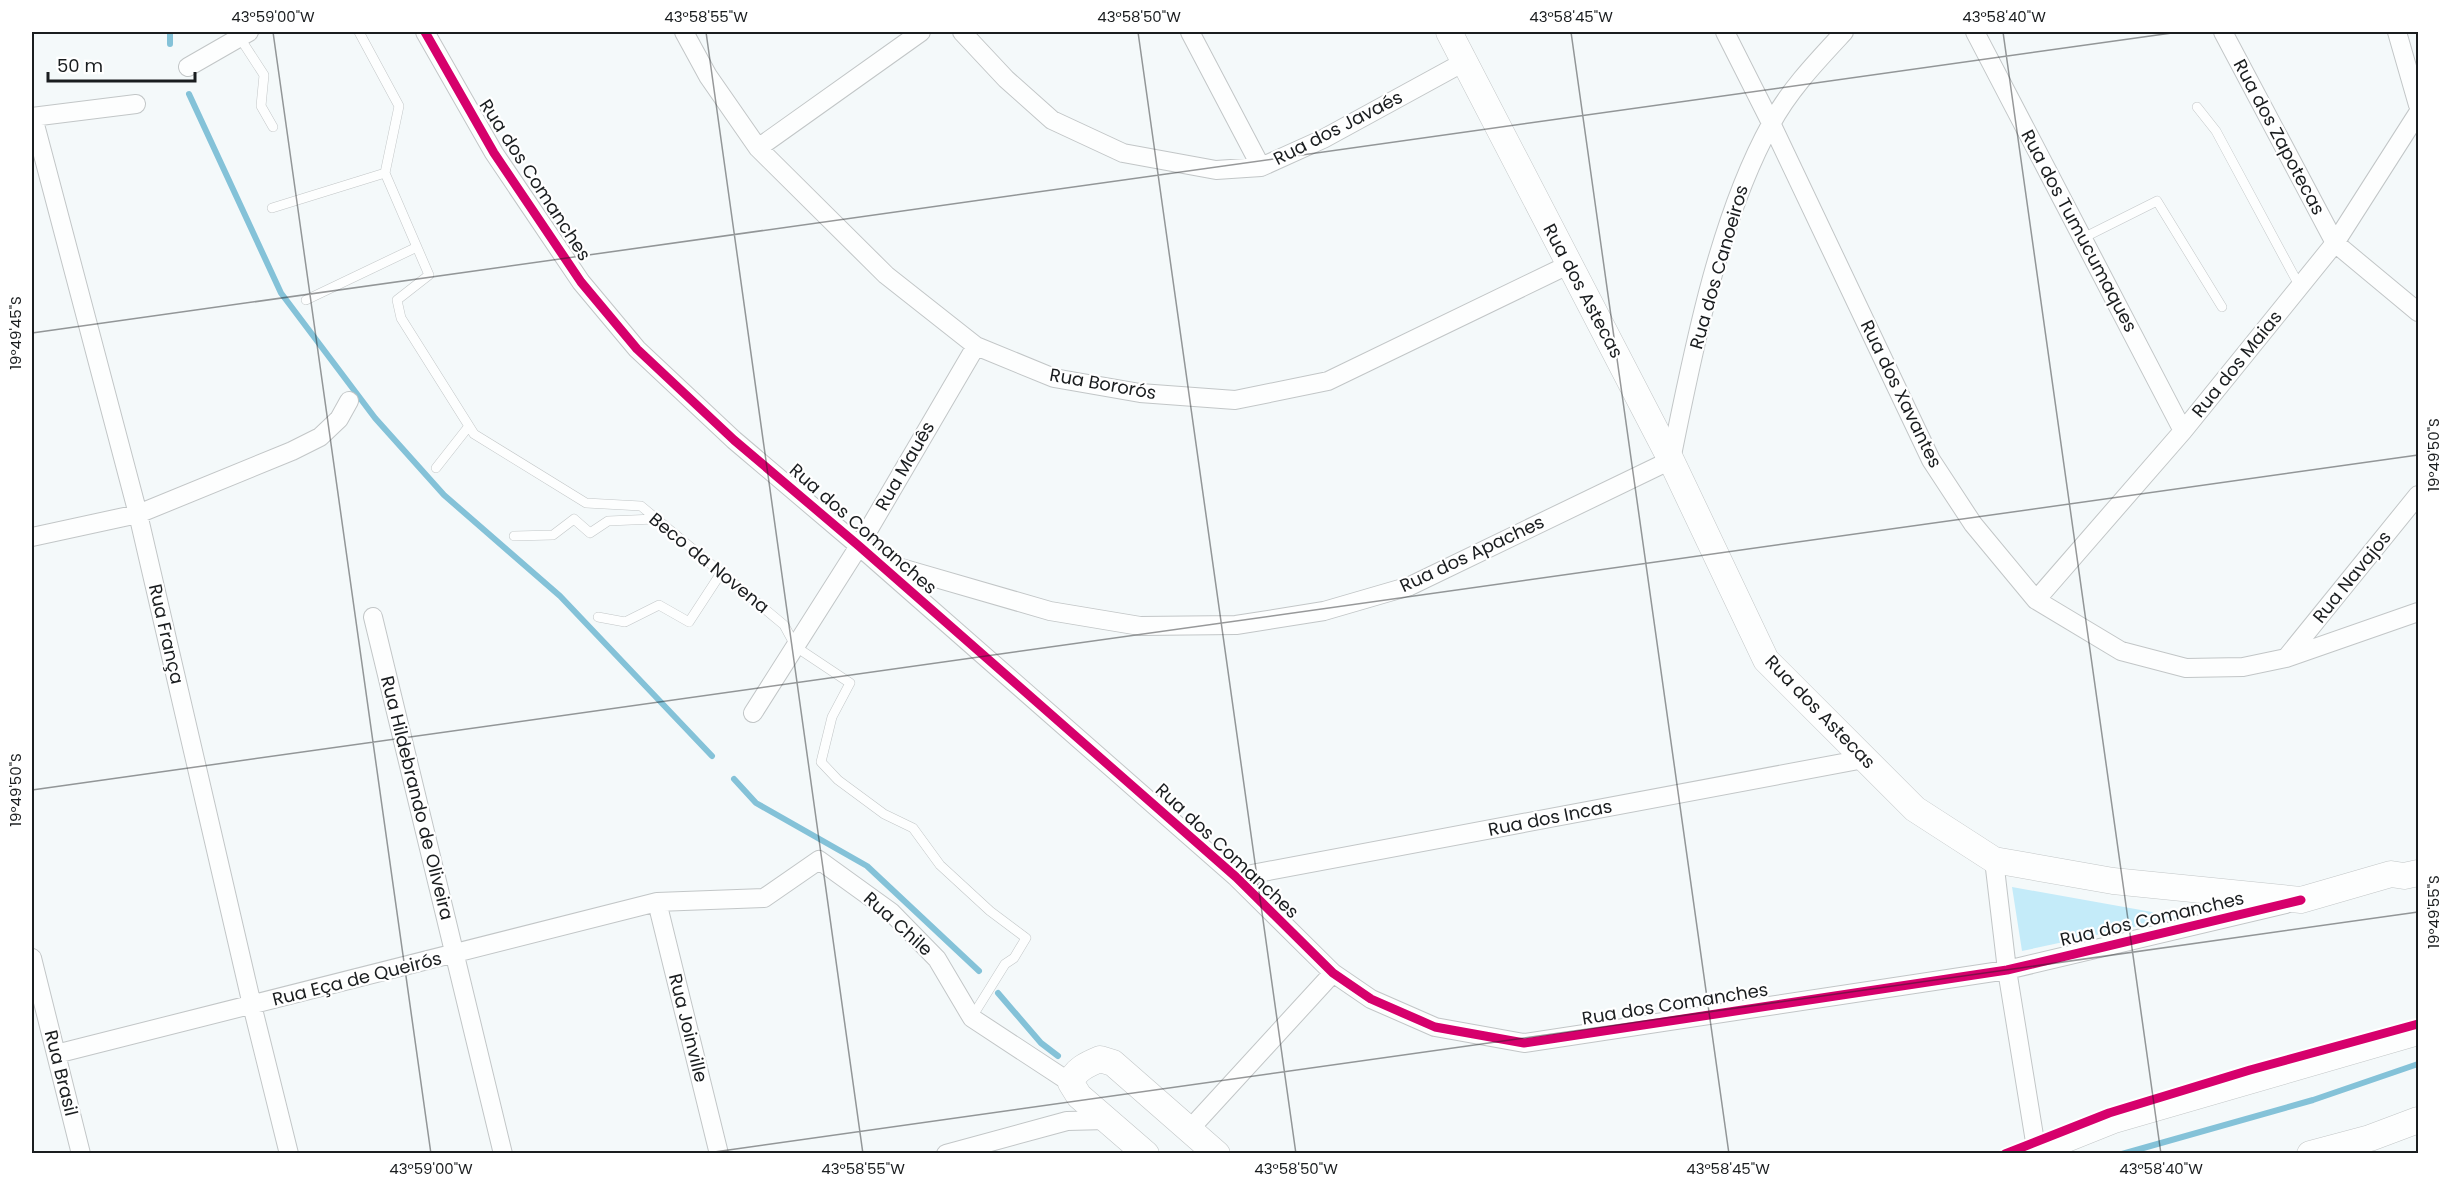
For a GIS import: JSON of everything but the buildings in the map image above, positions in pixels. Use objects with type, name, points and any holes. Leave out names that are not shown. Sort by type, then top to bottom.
[{"type":"street","name":"Rua dos Comanches","points":[[425,32],[501,163],[581,282],[637,349],[734,440],[877,561],[1236,877],[1333,973],[1371,999],[1435,1027],[1524,1043],[2007,970],[2301,900]]},
{"type":"street","name":"Rua Bororós","points":[[684,32],[708,76],[758,148],[886,275],[976,346],[1054,378],[1140,393],[1235,400],[1328,381],[1568,265]]},
{"type":"street","points":[[758,148],[921,32]]},
{"type":"street","name":"Rua dos Javaés","points":[[962,32],[1006,79],[1052,120],[1123,153],[1216,170],[1261,166],[1323,139],[1464,62]]},
{"type":"street","points":[[1190,32],[1261,166]]},
{"type":"street","name":"Rua dos Astecas","points":[[1449,32],[1671,460],[1766,660],[1915,809],[1994,860],[2113,881],[2301,900],[2391,874],[2402,865],[2418,859]]},
{"type":"street","name":"Rua dos Xavantes","points":[[1725,32],[1772,123],[1931,460],[1973,524],[2036,600],[2121,651],[2186,668],[2243,667],[2286,658],[2418,612]]},
{"type":"street","name":"Rua dos Canoeiros","points":[[1671,460],[1686,384],[1739,191],[1772,123],[1810,70],[1844,32]]},
{"type":"street","name":"Rua dos Tumucumaques","points":[[1975,32],[2183,431]]},
{"type":"street","name":"Rua dos Zapotecas","points":[[2223,32],[2335,243]]},
{"type":"street","points":[[2397,32],[2418,105]]},
{"type":"street","points":[[188,67],[244,34]]},
{"type":"street","points":[[32,117],[136,104]]},
{"type":"street","name":"Rua dos Maias","points":[[2036,600],[2183,431],[2335,243],[2418,113]]},
{"type":"street","name":"Rua França","points":[[32,117],[138,514],[289,1154]]},
{"type":"street","points":[[2335,243],[2418,312]]},
{"type":"street","name":"Rua Mauês","points":[[753,713],[859,546],[976,346]]},
{"type":"street","points":[[32,537],[138,514],[320,437],[339,419],[349,401]]},
{"type":"street","name":"Rua dos Apaches","points":[[877,561],[1050,611],[1140,626],[1236,626],[1324,611],[1410,586],[1671,460]]},
{"type":"street","name":"Rua Navajos","points":[[2286,658],[2418,495]]},
{"type":"street","name":"Rua Hildebrando de Oliveira","points":[[373,617],[503,1154]]},
{"type":"street","name":"Rua dos Incas","points":[[1236,877],[1864,759]]},
{"type":"street","name":"Rua Chile","points":[[657,902],[764,898],[819,860],[891,912],[938,959],[972,1018],[1075,1089]]},
{"type":"street","points":[[1994,860],[2007,970],[2034,1153],[2114,1120],[2418,1032]]},
{"type":"street","name":"Rua dos Astecas","points":[[2391,874],[2404,876],[2418,873]]},
{"type":"street","name":"Rua Eça de Queirós","points":[[56,1054],[657,902]]},
{"type":"street","name":"Rua Joinville","points":[[657,902],[719,1154]]},
{"type":"street","name":"Rua Brasil","points":[[32,960],[81,1154]]},
{"type":"street","points":[[1189,1130],[1333,973]]},
{"type":"street","points":[[1146,1154],[1075,1089],[1073,1076],[1090,1063],[1100,1059],[1113,1063],[1216,1154]]},
{"type":"street","points":[[1047,1126],[1075,1089]]},
{"type":"street","points":[[2310,1154],[2373,1146],[2418,1120]]},
{"type":"street","points":[[946,1154],[1066,1121],[1112,1125]]},
{"type":"street","points":[[1112,1125],[1124,1154]]},
{"type":"lane","points":[[272,207],[385,172],[399,106],[359,32]]},
{"type":"lane","points":[[244,34],[264,75],[261,106],[273,127]]},
{"type":"lane","points":[[2197,107],[2216,131],[2300,287]]},
{"type":"lane","name":"Beco da Novena","points":[[385,172],[429,274],[397,300],[401,318],[474,435],[586,503],[641,506],[784,624],[796,647]]},
{"type":"lane","points":[[2083,238],[2157,201],[2222,307]]},
{"type":"lane","points":[[306,300],[417,247]]},
{"type":"lane","points":[[436,468],[469,426]]},
{"type":"lane","points":[[514,536],[553,535],[574,519],[590,533],[608,521],[654,519]]},
{"type":"lane","points":[[598,617],[625,621],[659,605],[689,622],[721,573]]},
{"type":"lane","points":[[796,647],[850,683],[832,717],[821,762],[838,780],[884,814],[913,828],[940,865],[990,910],[1026,938],[1014,957],[1005,964],[972,1018]]},
{"type":"shaded area","points":[[2012,887],[2180,917],[2022,951]]},
{"type":"waterway","points":[[170,32],[170,44]]},
{"type":"waterway","points":[[189,94],[281,293],[375,418],[444,495],[560,596],[712,756]]},
{"type":"waterway","points":[[734,779],[756,803],[867,866],[979,971]]},
{"type":"waterway","points":[[998,993],[1041,1043],[1058,1056]]},
{"type":"waterway","points":[[2122,1154],[2313,1100],[2418,1064]]},
{"type":"cycle path","points":[[425,32],[494,153],[581,282],[637,349],[734,440],[859,546],[1236,877],[1333,973],[1371,999],[1435,1027],[1524,1043],[2007,970],[2301,900]]},
{"type":"cycle path","points":[[2005,1154],[2109,1113],[2250,1070],[2418,1024]]}]
